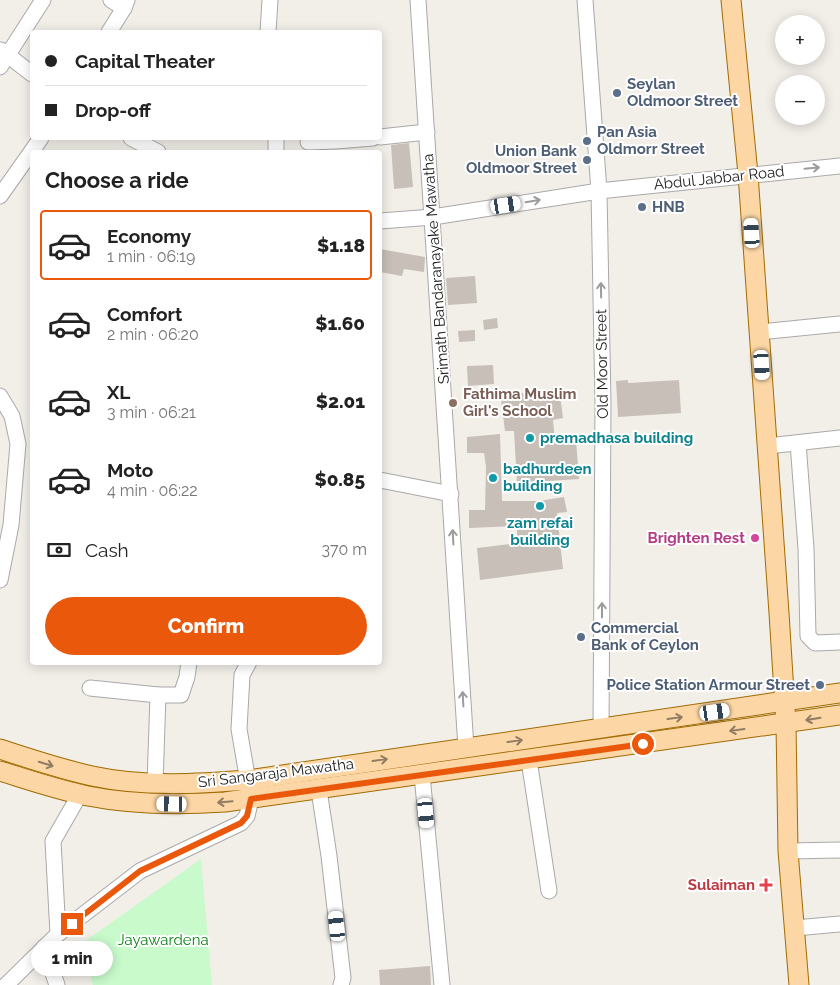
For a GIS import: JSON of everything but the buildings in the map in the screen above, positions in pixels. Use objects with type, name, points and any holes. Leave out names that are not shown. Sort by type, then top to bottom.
[{"type":"main road","points":[[731,0],[748,174],[768,446],[786,724],[788,851],[796,928],[799,985]]},
{"type":"main road","name":"Sri Sangaraja Mawatha","points":[[0,749],[92,776],[156,784],[189,784],[248,780],[840,693]]},
{"type":"main road","name":"Sri Sangaraja Mawatha","points":[[0,771],[80,794],[155,803],[190,804],[251,799],[320,790],[840,715]]},
{"type":"street","points":[[30,73],[3,57],[43,0]]},
{"type":"street","points":[[110,30],[126,4],[111,0]]},
{"type":"street","points":[[268,30],[270,0]]},
{"type":"street","name":"Srimath Bandaranayake Mawatha","points":[[418,0],[466,748]]},
{"type":"street","name":"Old Moor Street","points":[[585,0],[598,191],[603,404],[601,728]]},
{"type":"street","points":[[382,137],[427,132]]},
{"type":"street","points":[[135,140],[154,150]]},
{"type":"street","points":[[308,142],[349,140]]},
{"type":"street","points":[[0,194],[30,153]]},
{"type":"street","name":"Abdul Jabbar Road","points":[[382,221],[433,216],[598,191],[840,166]]},
{"type":"street","points":[[760,332],[840,324]]},
{"type":"street","points":[[0,396],[12,416],[18,444],[11,525],[0,580]]},
{"type":"street","points":[[768,446],[840,438]]},
{"type":"street","points":[[798,443],[806,548],[808,636],[815,643],[840,642]]},
{"type":"street","points":[[382,480],[451,494]]},
{"type":"street","points":[[90,688],[158,696],[181,695],[189,665]]},
{"type":"street","points":[[6,985],[58,934],[140,871],[241,823],[247,816],[251,799],[238,729],[242,675],[247,665]]},
{"type":"street","points":[[156,784],[158,696]]},
{"type":"street","points":[[529,760],[549,891]]},
{"type":"street","points":[[422,775],[442,985]]},
{"type":"street","points":[[320,790],[330,856],[343,978],[341,985]]},
{"type":"street","points":[[58,934],[53,841],[80,794]]},
{"type":"street","points":[[788,851],[840,850]]},
{"type":"street","points":[[796,928],[840,924]]},
{"type":"street","points":[[44,947],[57,985]]},
{"type":"green space","name":"Jayawardena","points":[[201,859],[212,985],[93,985],[81,944]]},
{"type":"place","name":"Seylan Oldmoor Street","points":[[617,93]]},
{"type":"place","name":"Pan Asia Oldmorr Street","points":[[587,141]]},
{"type":"place","name":"Union Bank Oldmoor Street","points":[[587,160]]},
{"type":"place","name":"HNB","points":[[642,207]]},
{"type":"place","name":"Fathima Muslim Girl's School","points":[[453,403]]},
{"type":"place","name":"premadhasa building","points":[[530,438]]},
{"type":"place","name":"badhurdeen building","points":[[493,478]]},
{"type":"place","name":"zam refai building","points":[[540,506]]},
{"type":"place","name":"Brighten Rest","points":[[755,538]]},
{"type":"place","name":"Commercial Bank of Ceylon","points":[[581,637]]},
{"type":"place","name":"Police Station Armour Street","points":[[820,685]]},
{"type":"place","name":"Sulaiman","points":[[766,885]]},
{"type":"route","points":[[72,924],[140,871],[241,823],[247,816],[251,799],[643,744]]}]
